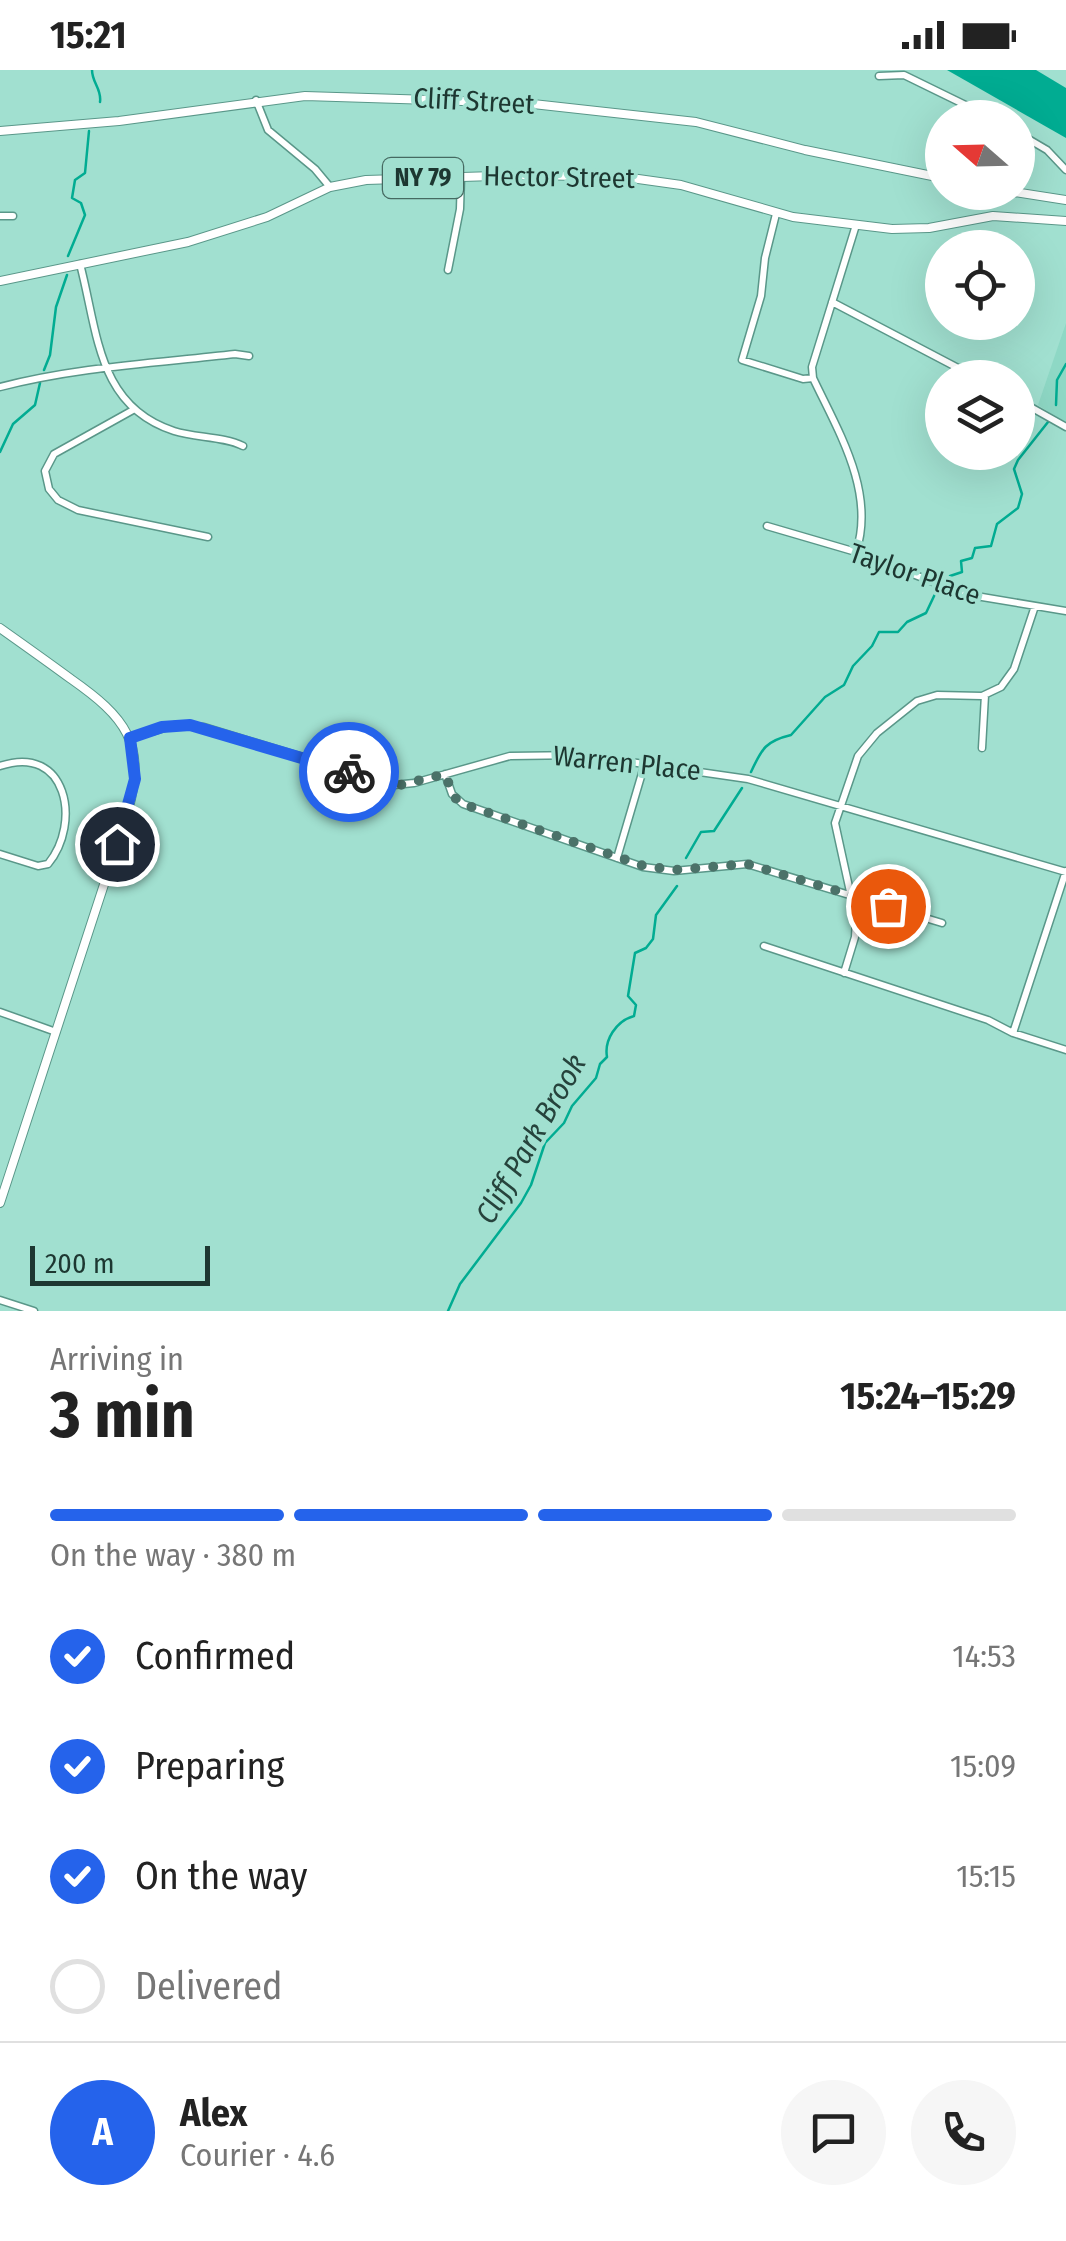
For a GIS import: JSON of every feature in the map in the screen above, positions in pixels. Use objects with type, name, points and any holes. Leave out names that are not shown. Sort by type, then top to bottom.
[{"type":"main road","name":"Cliff Street","points":[[0,131],[119,120],[256,100],[305,96],[386,98],[586,108],[696,122],[793,148],[925,175]]},
{"type":"main road","name":"Hector Street","points":[[0,281],[233,230],[330,187],[366,180],[575,175],[649,179],[697,188],[776,214],[914,230],[993,216],[1066,221]]},
{"type":"main road","points":[[1035,195],[1066,200]]},
{"type":"main road","points":[[0,628],[110,708],[130,738],[135,765],[132,795],[0,1203]]},
{"type":"street","points":[[880,76],[904,75],[955,100]]},
{"type":"street","points":[[256,100],[268,130],[315,169],[330,187]]},
{"type":"street","points":[[1035,143],[1066,170]]},
{"type":"street","points":[[448,270],[460,210],[462,176]]},
{"type":"street","points":[[776,214],[764,258],[761,296],[742,360],[803,379],[813,378]]},
{"type":"street","points":[[0,216],[13,216]]},
{"type":"street","points":[[856,225],[812,367],[813,378],[860,488],[862,521],[856,552]]},
{"type":"street","points":[[80,264],[106,368],[118,394],[133,410],[175,432],[243,446]]},
{"type":"street","points":[[832,302],[943,360]]},
{"type":"street","points":[[0,387],[106,368],[235,354],[250,356]]},
{"type":"street","points":[[133,410],[54,454],[45,472],[49,489],[58,500],[78,510],[208,536]]},
{"type":"street","points":[[1035,410],[1066,427]]},
{"type":"street","name":"Taylor Place","points":[[766,526],[856,552],[964,594],[1066,611]]},
{"type":"street","points":[[844,973],[856,927],[835,835],[840,804],[864,748],[909,705],[937,695],[985,695],[1001,687],[1012,674],[1035,606]]},
{"type":"street","points":[[982,748],[985,695]]},
{"type":"street","name":"Warren Place","points":[[130,738],[162,727],[190,725],[388,784],[414,784],[489,760],[539,754],[645,763],[748,779],[1066,872]]},
{"type":"street","points":[[0,766],[26,763],[48,771],[62,785],[67,806],[48,864],[38,866],[0,855]]},
{"type":"street","points":[[617,858],[645,763]]},
{"type":"street","points":[[445,774],[454,797],[463,804],[617,858],[668,870],[747,864],[942,923]]},
{"type":"street","points":[[1013,1034],[1066,872]]},
{"type":"street","points":[[764,946],[1066,1050]]},
{"type":"street","points":[[0,1012],[56,1032]]},
{"type":"street","points":[[0,1300],[34,1311]]},
{"type":"shaded area","points":[[947,70],[1036,70],[1066,88],[1066,138],[1035,120],[1035,100],[1000,100]]},
{"type":"shaded area","points":[[1066,323],[1066,423],[1038,405]]},
{"type":"waterway","points":[[92,70],[100,102]]},
{"type":"waterway","points":[[68,256],[85,215],[81,203],[72,198],[75,180],[85,173],[89,131]]},
{"type":"waterway","points":[[44,370],[50,355],[56,307],[67,275]]},
{"type":"waterway","name":"Cliff Park Brook","points":[[1056,405],[1057,380],[1066,364]]},
{"type":"waterway","points":[[0,452],[13,424],[35,405],[40,383]]},
{"type":"waterway","name":"Cliff Park Brook","points":[[950,576],[962,572],[961,561],[972,558],[975,548],[991,546],[997,524],[1018,508],[1022,494],[1014,469],[1048,422]]},
{"type":"waterway","name":"Cliff Park Brook","points":[[751,772],[766,747],[791,735],[825,697],[844,685],[879,632],[898,632],[907,622],[926,613],[935,594]]},
{"type":"waterway","name":"Cliff Park Brook","points":[[686,858],[701,832],[714,831],[742,788]]},
{"type":"waterway","name":"Cliff Park Brook","points":[[448,1311],[460,1284],[521,1203],[545,1143],[596,1078],[607,1057],[607,1044],[613,1032],[634,1016],[636,1005],[628,996],[635,953],[653,939],[656,915],[677,886]]},
{"type":"way so far","points":[[349,772],[400,785],[445,774],[454,797],[463,804],[644,866],[674,870],[747,864],[888,906]]},
{"type":"route","points":[[117,844],[135,779],[130,738],[162,727],[204,727],[349,772]]}]
